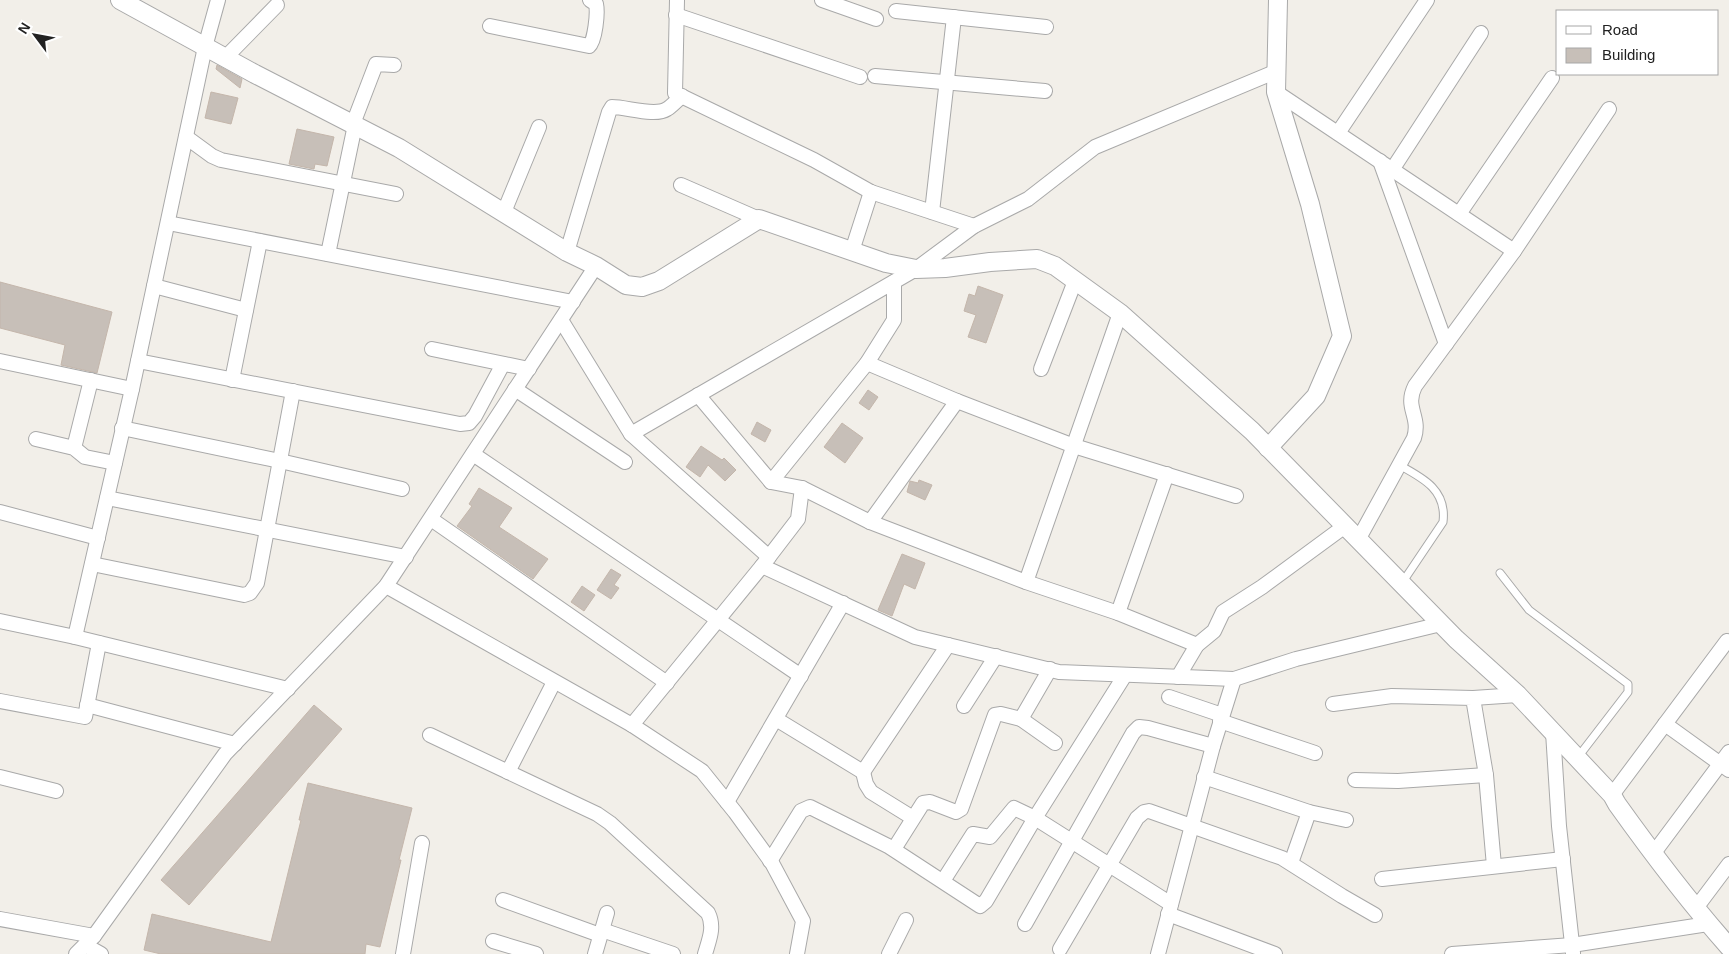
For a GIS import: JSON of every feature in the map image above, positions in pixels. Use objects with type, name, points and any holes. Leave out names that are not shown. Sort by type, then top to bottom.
[{"type":"street","points":[[120,0],[225,58],[399,148],[567,252],[596,266],[626,285],[642,287],[659,281],[759,219]]},
{"type":"street","points":[[75,637],[132,389],[205,47],[218,0]]},
{"type":"street","points":[[490,26],[589,46],[593,42],[597,10],[596,4],[590,0]]},
{"type":"street","points":[[677,0],[675,93],[814,160],[871,192],[974,226]]},
{"type":"street","points":[[822,0],[850,5],[876,19]]},
{"type":"street","points":[[1268,448],[1316,396],[1342,336],[1310,204],[1276,92],[1278,0]]},
{"type":"street","points":[[1338,134],[1427,0]]},
{"type":"street","points":[[225,58],[277,5]]},
{"type":"street","points":[[896,11],[1046,27]]},
{"type":"street","points":[[676,15],[860,77]]},
{"type":"street","points":[[932,212],[954,17]]},
{"type":"street","points":[[1392,170],[1481,33]]},
{"type":"street","points":[[328,254],[354,125],[376,64],[394,65]]},
{"type":"street","points":[[631,434],[916,269],[974,226],[1028,199],[1095,147],[1276,71]]},
{"type":"street","points":[[875,76],[1045,91]]},
{"type":"street","points":[[1459,214],[1552,78]]},
{"type":"street","points":[[1276,92],[1514,251]]},
{"type":"street","points":[[567,252],[612,107],[624,107],[657,113],[667,110],[682,96]]},
{"type":"street","points":[[1358,540],[1416,431],[1416,422],[1410,405],[1410,395],[1415,386],[1514,251],[1609,109]]},
{"type":"street","points":[[504,212],[539,127]]},
{"type":"street","points":[[186,137],[212,156],[221,160],[396,194]]},
{"type":"street","points":[[1380,162],[1446,344]]},
{"type":"street","points":[[681,184],[759,219],[886,263],[916,269],[1037,259],[1055,266],[1120,314],[1252,431],[1441,624],[1518,695],[1612,795],[1653,854],[1708,924],[1729,947]]},
{"type":"street","points":[[852,251],[871,192]]},
{"type":"street","points":[[168,222],[573,302]]},
{"type":"street","points":[[232,380],[260,241]]},
{"type":"street","points":[[85,945],[225,754],[386,586],[596,266]]},
{"type":"street","points":[[1041,368],[1074,281]]},
{"type":"street","points":[[771,482],[867,363],[894,320],[894,282]]},
{"type":"street","points":[[154,286],[246,310]]},
{"type":"street","points":[[1026,582],[1120,314]]},
{"type":"street","points":[[561,320],[631,434],[766,562],[844,604],[915,637],[1059,672],[1234,680],[1296,659],[1441,624]]},
{"type":"street","points":[[432,349],[529,369]]},
{"type":"street","points":[[0,361],[132,389]]},
{"type":"street","points":[[138,361],[460,424],[469,422],[475,416],[503,364]]},
{"type":"street","points":[[867,363],[957,401],[1074,446],[1236,496]]},
{"type":"street","points":[[74,448],[91,380]]},
{"type":"street","points":[[516,389],[625,462]]},
{"type":"street","points":[[92,564],[244,595],[250,593],[257,583],[293,392]]},
{"type":"street","points":[[698,395],[771,482],[802,488],[870,522],[1026,582],[1118,613],[1197,645]]},
{"type":"street","points":[[870,522],[957,401]]},
{"type":"street","points":[[122,428],[402,489]]},
{"type":"street","points":[[36,438],[74,448],[85,457],[115,463]]},
{"type":"street","points":[[473,454],[801,676]]},
{"type":"street","points":[[1118,613],[1167,474]]},
{"type":"street","points":[[632,725],[766,562],[798,518],[802,488]]},
{"type":"street","points":[[107,498],[406,557]]},
{"type":"street","points":[[0,512],[98,538]]},
{"type":"street","points":[[431,519],[667,683]]},
{"type":"street","points":[[1178,677],[1197,645],[1214,630],[1223,612],[1262,587],[1345,526]]},
{"type":"street","points":[[386,586],[632,725],[702,771],[770,861],[803,921],[800,953]]},
{"type":"street","points":[[727,802],[844,604]]},
{"type":"street","points":[[0,621],[75,637],[288,689]]},
{"type":"street","points":[[1612,795],[1727,641]]},
{"type":"street","points":[[0,701],[85,718],[98,643]]},
{"type":"street","points":[[863,772],[948,645]]},
{"type":"street","points":[[964,706],[996,656]]},
{"type":"street","points":[[1021,719],[1050,669]]},
{"type":"street","points":[[770,861],[801,811],[810,807],[894,849],[980,906],[986,901],[1125,675]]},
{"type":"street","points":[[1158,954],[1212,746],[1234,680]]},
{"type":"street","points":[[508,772],[554,682]]},
{"type":"street","points":[[1334,704],[1392,696],[1473,698],[1518,695]]},
{"type":"street","points":[[1169,697],[1314,754]]},
{"type":"street","points":[[1473,698],[1486,774],[1494,866]]},
{"type":"street","points":[[87,705],[235,744]]},
{"type":"street","points":[[894,849],[926,801],[956,812],[961,809],[995,715],[1001,714],[1021,719],[1056,743]]},
{"type":"street","points":[[776,719],[863,772],[866,784],[871,792],[913,818]]},
{"type":"street","points":[[1665,724],[1724,767]]},
{"type":"street","points":[[1025,924],[1133,733],[1139,727],[1212,746]]},
{"type":"street","points":[[1553,732],[1563,859],[1573,949]]},
{"type":"street","points":[[430,735],[597,814],[610,823],[708,914],[712,920],[712,927],[705,954]]},
{"type":"street","points":[[1653,854],[1724,767],[1729,752]]},
{"type":"street","points":[[1355,780],[1398,782],[1486,774]]},
{"type":"street","points":[[0,777],[56,791]]},
{"type":"street","points":[[1204,777],[1309,812],[1346,820]]},
{"type":"street","points":[[943,882],[973,834],[989,837],[1014,808],[1036,818],[1110,865],[1169,909],[1275,954]]},
{"type":"street","points":[[1060,949],[1137,818],[1144,812],[1149,811],[1290,863],[1375,915]]},
{"type":"street","points":[[1290,863],[1309,812]]},
{"type":"street","points":[[403,954],[422,843]]},
{"type":"street","points":[[1382,879],[1563,859]]},
{"type":"street","points":[[1696,908],[1729,864]]},
{"type":"street","points":[[503,900],[601,933],[673,954]]},
{"type":"street","points":[[595,954],[607,913]]},
{"type":"street","points":[[0,919],[85,945],[100,954]]},
{"type":"street","points":[[889,954],[906,920]]},
{"type":"street","points":[[1452,954],[1573,949],[1708,924]]},
{"type":"street","points":[[493,941],[536,954]]},
{"type":"lane","points":[[1399,465],[1422,478],[1433,487],[1441,500],[1444,510],[1443,522],[1402,584]]},
{"type":"lane","points":[[1500,573],[1529,610],[1628,684],[1628,692],[1577,758]]},
{"type":"building","points":[[217,65],[242,79],[240,88],[216,69]]},
{"type":"building","points":[[211,92],[238,98],[231,124],[205,118]]},
{"type":"building","points":[[297,129],[334,137],[327,166],[315,164],[314,169],[289,164]]},
{"type":"building","points":[[0,282],[112,312],[97,373],[61,365],[65,345],[0,328]]},
{"type":"building","points":[[978,286],[1003,295],[986,343],[968,337],[976,315],[964,311],[969,294],[975,296]]},
{"type":"building","points":[[868,390],[878,397],[869,410],[859,403]]},
{"type":"building","points":[[757,422],[771,430],[765,442],[751,434]]},
{"type":"building","points":[[842,423],[863,438],[845,463],[824,447]]},
{"type":"building","points":[[701,446],[722,460],[724,458],[736,470],[725,481],[708,465],[700,477],[686,467]]},
{"type":"building","points":[[919,480],[932,485],[925,500],[907,492],[910,481],[918,483]]},
{"type":"building","points":[[479,488],[512,508],[499,527],[548,559],[533,579],[457,526],[472,506],[469,504]]},
{"type":"building","points":[[902,554],[925,563],[915,589],[904,584],[892,616],[878,610]]},
{"type":"building","points":[[611,569],[621,575],[614,585],[619,588],[611,599],[597,590]]},
{"type":"building","points":[[582,586],[595,595],[584,611],[571,602]]},
{"type":"building","points":[[314,705],[342,729],[189,905],[161,880]]},
{"type":"building","points":[[308,783],[412,808],[380,947],[366,944],[365,954],[161,954],[144,950],[152,914],[271,942],[301,820],[299,820]]}]
